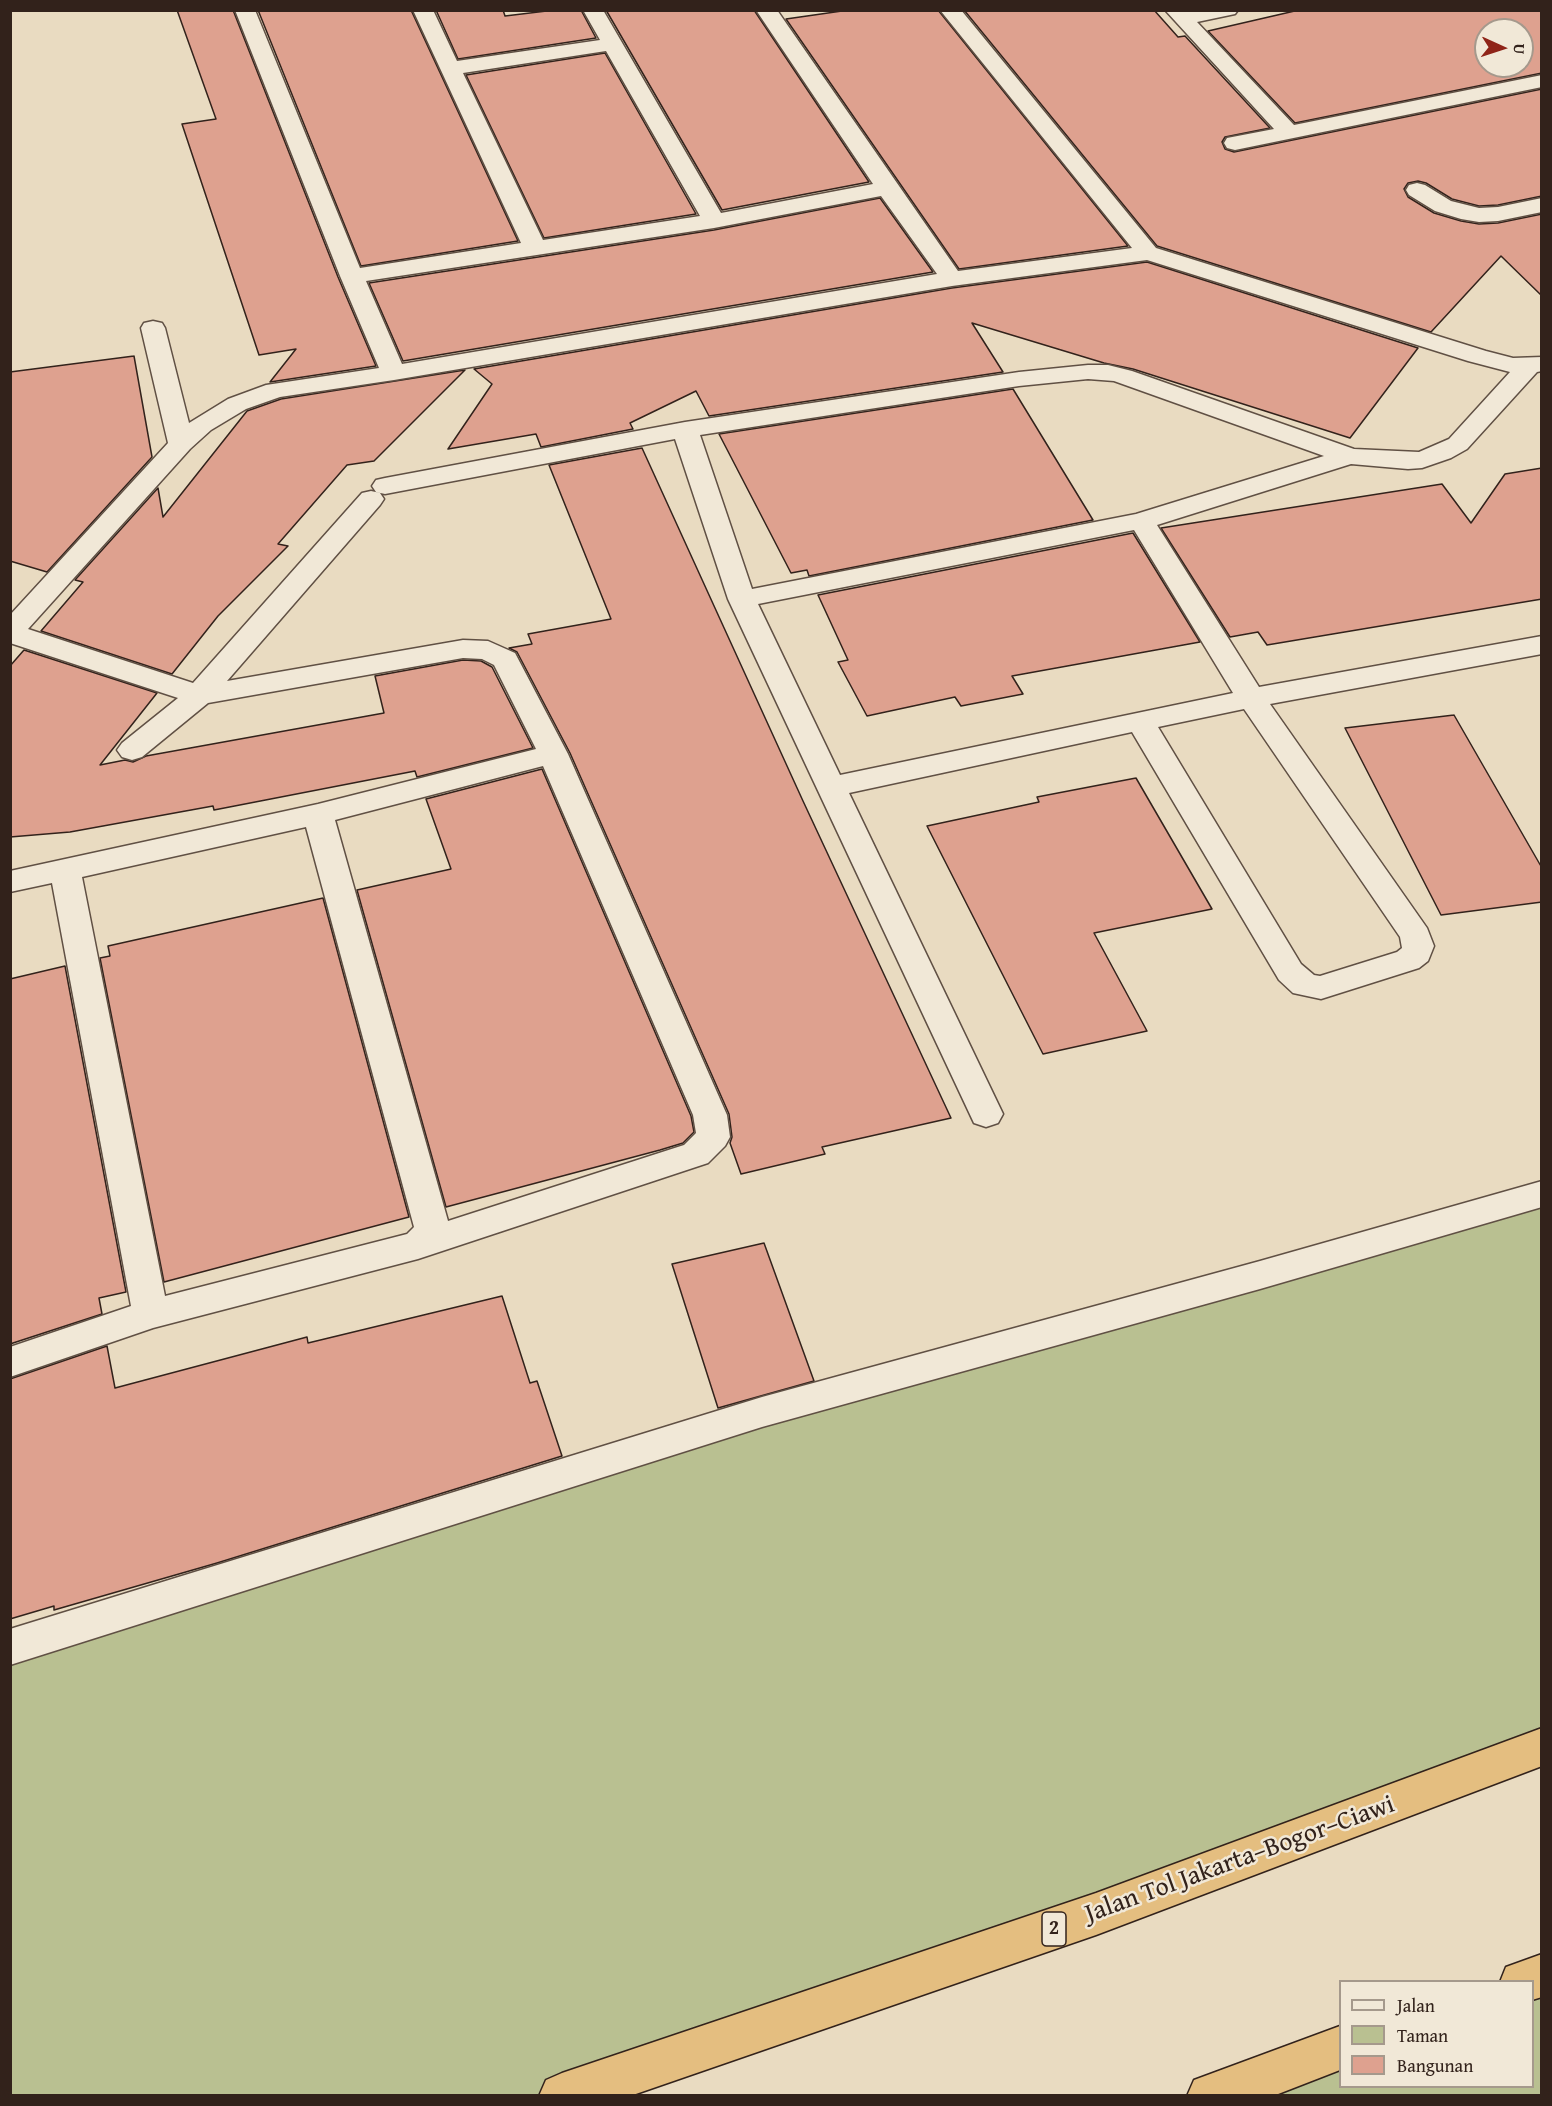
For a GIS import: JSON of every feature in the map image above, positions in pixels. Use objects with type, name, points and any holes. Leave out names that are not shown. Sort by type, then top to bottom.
[{"type":"highway","name":"Jalan Tol Jakarta–Bogor–Ciawi","points":[[562,2096],[1096,1914],[1542,1747]]},
{"type":"highway","points":[[1527,1980],[1542,1974]]},
{"type":"highway","points":[[1210,2096],[1339,2049]]},
{"type":"street","points":[[245,10],[352,276],[394,373]]},
{"type":"street","points":[[423,10],[535,248]]},
{"type":"street","points":[[593,10],[714,221]]},
{"type":"street","points":[[766,10],[952,279]]},
{"type":"street","points":[[950,10],[1148,253]]},
{"type":"street","points":[[1179,14],[1228,10]]},
{"type":"street","points":[[1179,14],[1288,131]]},
{"type":"street","points":[[452,68],[612,44]]},
{"type":"street","points":[[1235,143],[1542,81]]},
{"type":"street","points":[[352,276],[714,221],[887,188]]},
{"type":"street","points":[[1416,190],[1443,206],[1479,215],[1498,214],[1542,205]]},
{"type":"street","points":[[10,1362],[151,1314],[418,1245],[696,1154],[713,1137],[710,1115],[553,754],[510,667],[501,655],[488,650],[463,649],[198,695],[10,632],[181,444],[202,425],[237,404],[275,390],[394,373],[952,279],[1148,253],[1478,356],[1535,365]]},
{"type":"street","points":[[153,328],[181,444]]},
{"type":"street","points":[[132,750],[198,695],[378,493],[684,430],[1019,380],[1103,372],[1136,380],[1350,456],[1408,461],[1442,453],[1458,444],[1535,365]]},
{"type":"street","points":[[684,430],[742,599],[986,1114]]},
{"type":"street","points":[[742,599],[1141,521],[1350,456]]},
{"type":"street","points":[[1140,721],[1290,972],[1304,985],[1321,988],[1408,960],[1418,950],[1416,936],[1251,698],[1141,521]]},
{"type":"street","points":[[831,787],[1251,698],[1542,645]]},
{"type":"street","points":[[10,882],[318,814],[553,754]]},
{"type":"street","points":[[318,814],[430,1217],[432,1231],[418,1245]]},
{"type":"street","points":[[65,870],[151,1314]]},
{"type":"street","points":[[10,1647],[762,1412],[1249,1278],[1542,1194]]},
{"type":"green space","points":[[1541,1202],[1541,1747],[562,2095],[11,2096],[11,1643]]},
{"type":"green space","points":[[1541,1975],[1541,2095],[1210,2096],[1339,2048],[1339,2088],[1534,2088],[1534,1980]]},
{"type":"building","points":[[177,10],[233,10],[338,277],[376,366],[270,382],[296,349],[259,355],[182,124],[216,119]]},
{"type":"building","points":[[258,10],[411,10],[518,241],[361,266]]},
{"type":"building","points":[[436,10],[503,10],[505,16],[555,10],[581,10],[596,38],[458,59]]},
{"type":"building","points":[[606,10],[754,10],[869,182],[722,210]]},
{"type":"building","points":[[849,10],[938,10],[1128,246],[959,269],[786,19]]},
{"type":"building","points":[[964,10],[1154,10],[1178,37],[1185,36],[1270,128],[1225,137],[1222,142],[1225,149],[1234,152],[1542,89],[1542,196],[1498,205],[1479,206],[1452,199],[1426,183],[1418,181],[1408,183],[1404,189],[1408,197],[1434,213],[1461,221],[1479,224],[1498,223],[1542,214],[1542,296],[1501,256],[1431,332],[1157,246]]},
{"type":"building","points":[[1299,10],[1542,10],[1542,73],[1534,75],[1534,18],[1474,18],[1474,78],[1517,78],[1295,123],[1208,31]]},
{"type":"building","points":[[605,53],[696,214],[544,238],[466,75]]},
{"type":"building","points":[[880,198],[933,272],[403,361],[369,283],[714,230]]},
{"type":"building","points":[[1147,262],[1418,348],[1350,438],[1133,369],[1104,363],[972,323],[1003,372],[709,416],[696,391],[630,423],[633,429],[541,447],[536,434],[448,449],[492,384],[474,369],[952,288]]},
{"type":"building","points":[[134,356],[152,457],[47,572],[10,561],[10,372]]},
{"type":"building","points":[[465,370],[374,461],[347,465],[278,544],[288,546],[218,616],[172,674],[41,631],[83,582],[75,580],[158,488],[163,517],[247,411],[281,399]]},
{"type":"building","points":[[1013,389],[1093,520],[809,576],[807,570],[791,573],[719,434]]},
{"type":"building","points":[[642,448],[951,1118],[822,1147],[825,1154],[741,1174],[730,1143],[732,1137],[729,1114],[570,753],[517,652],[509,648],[532,644],[528,634],[611,619],[549,465]]},
{"type":"building","points":[[1542,468],[1542,599],[1267,645],[1258,632],[1230,637],[1161,528],[1442,484],[1471,523],[1505,474]]},
{"type":"building","points":[[1133,533],[1200,642],[1012,676],[1023,694],[961,706],[955,697],[867,716],[838,662],[848,660],[818,595]]},
{"type":"building","points":[[24,650],[157,693],[100,765],[125,760],[133,762],[146,756],[384,713],[375,676],[463,660],[481,661],[492,667],[533,748],[417,777],[415,771],[214,810],[213,806],[70,832],[10,837],[10,666]]},
{"type":"building","points":[[1454,715],[1542,868],[1542,902],[1441,915],[1345,728]]},
{"type":"building","points":[[542,769],[691,1116],[694,1132],[683,1143],[660,1150],[446,1207],[357,890],[451,869],[426,799]]},
{"type":"building","points":[[1136,778],[1212,909],[1094,933],[1147,1031],[1043,1054],[927,826],[1039,802],[1037,797]]},
{"type":"building","points":[[323,898],[409,1217],[164,1282],[100,958],[110,956],[108,946]]},
{"type":"building","points":[[65,966],[126,1292],[99,1298],[102,1314],[10,1344],[10,979]]},
{"type":"building","points":[[764,1243],[814,1381],[718,1408],[672,1264]]},
{"type":"building","points":[[502,1296],[530,1383],[537,1381],[562,1456],[217,1563],[54,1610],[54,1606],[10,1619],[10,1379],[107,1346],[115,1388],[307,1337],[308,1343]]}]
